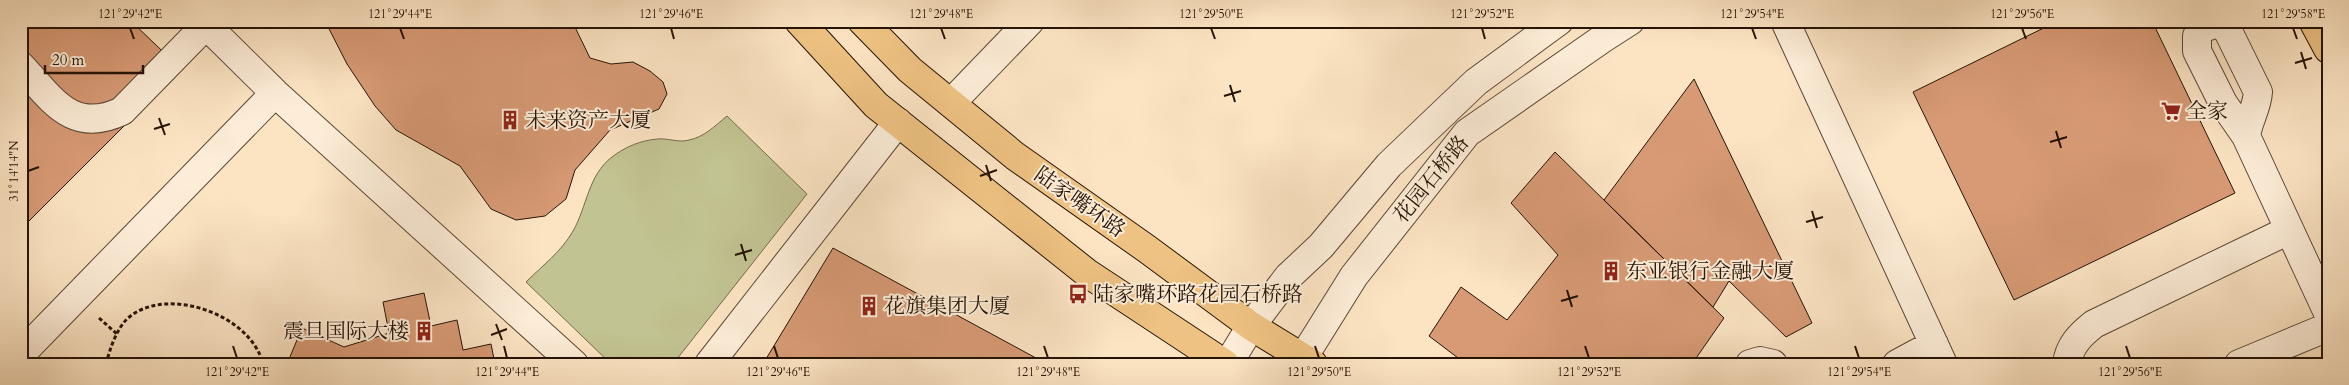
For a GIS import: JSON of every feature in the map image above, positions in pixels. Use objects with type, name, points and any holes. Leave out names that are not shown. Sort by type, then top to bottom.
[{"type":"main road","points":[[800,21],[876,105],[1087,273],[1226,364]]},
{"type":"main road","name":"陆家嘴环路","points":[[862,21],[910,70],[1016,156],[1251,326],[1305,361]]},
{"type":"main road","points":[[2313,21],[2328,50]]},
{"type":"street","points":[[950,103],[1030,21]]},
{"type":"street","name":"花园石桥路","points":[[1226,364],[1288,276],[1321,246],[1389,165],[1476,82],[1559,21]]},
{"type":"street","name":"花园石桥路","points":[[1305,361],[1354,276],[1467,133],[1630,21]]},
{"type":"street","points":[[1785,21],[1938,354],[1896,364]]},
{"type":"street","points":[[21,66],[61,109],[77,118],[93,120],[108,117],[122,110],[204,23],[275,93],[574,364]]},
{"type":"street","points":[[21,354],[275,93]]},
{"type":"street","points":[[708,364],[898,122]]},
{"type":"street","points":[[2246,136],[2328,313]]},
{"type":"street","points":[[2067,364],[2071,348],[2080,334],[2094,324],[2289,230]]},
{"type":"street","points":[[2239,364],[2328,327]]},
{"type":"street","points":[[1750,364],[1760,361],[1773,364]]},
{"type":"path","points":[[106,364],[109,350],[127,320],[140,310],[168,303],[221,315],[237,325],[251,339],[261,355],[263,364]]},
{"type":"green space","points":[[727,116],[807,194],[673,364],[611,364],[526,282],[558,252],[573,231],[593,182],[604,164],[612,157],[639,142],[662,139],[685,141],[694,139],[709,131]]},
{"type":"building","points":[[21,21],[131,21],[181,69],[21,229]]},
{"type":"building","name":"未来资产大厦","points":[[325,21],[572,21],[590,58],[611,64],[633,62],[650,71],[663,82],[667,94],[659,109],[610,130],[575,170],[566,199],[545,216],[516,220],[491,209],[460,166],[396,130],[375,106],[347,64]]},
{"type":"building","points":[[2058,21],[2152,21],[2235,193],[2014,300],[1913,92]]},
{"type":"building","points":[[1694,79],[1812,323],[1786,337],[1729,281],[1713,307],[1604,200]]},
{"type":"building","name":"东亚银行金融大厦","points":[[1555,152],[1724,318],[1692,364],[1466,364],[1429,336],[1461,287],[1507,320],[1558,255],[1511,203]]},
{"type":"building","name":"花旗集团大厦","points":[[833,248],[1047,364],[763,364]]},
{"type":"building","name":"震旦国际大楼","points":[[424,293],[431,326],[457,320],[463,350],[491,344],[495,364],[287,364],[302,328],[344,347],[389,333],[383,302]]},
{"type":"place","name":"全家","points":[[2171,111]]},
{"type":"place","name":"未来资产大厦","points":[[510,120]]},
{"type":"place","name":"东亚银行金融大厦","points":[[1611,271]]},
{"type":"place","name":"陆家嘴环路花园石桥路","points":[[1078,294]]},
{"type":"place","name":"花旗集团大厦","points":[[869,306]]},
{"type":"place","name":"震旦国际大楼","points":[[424,331]]}]
